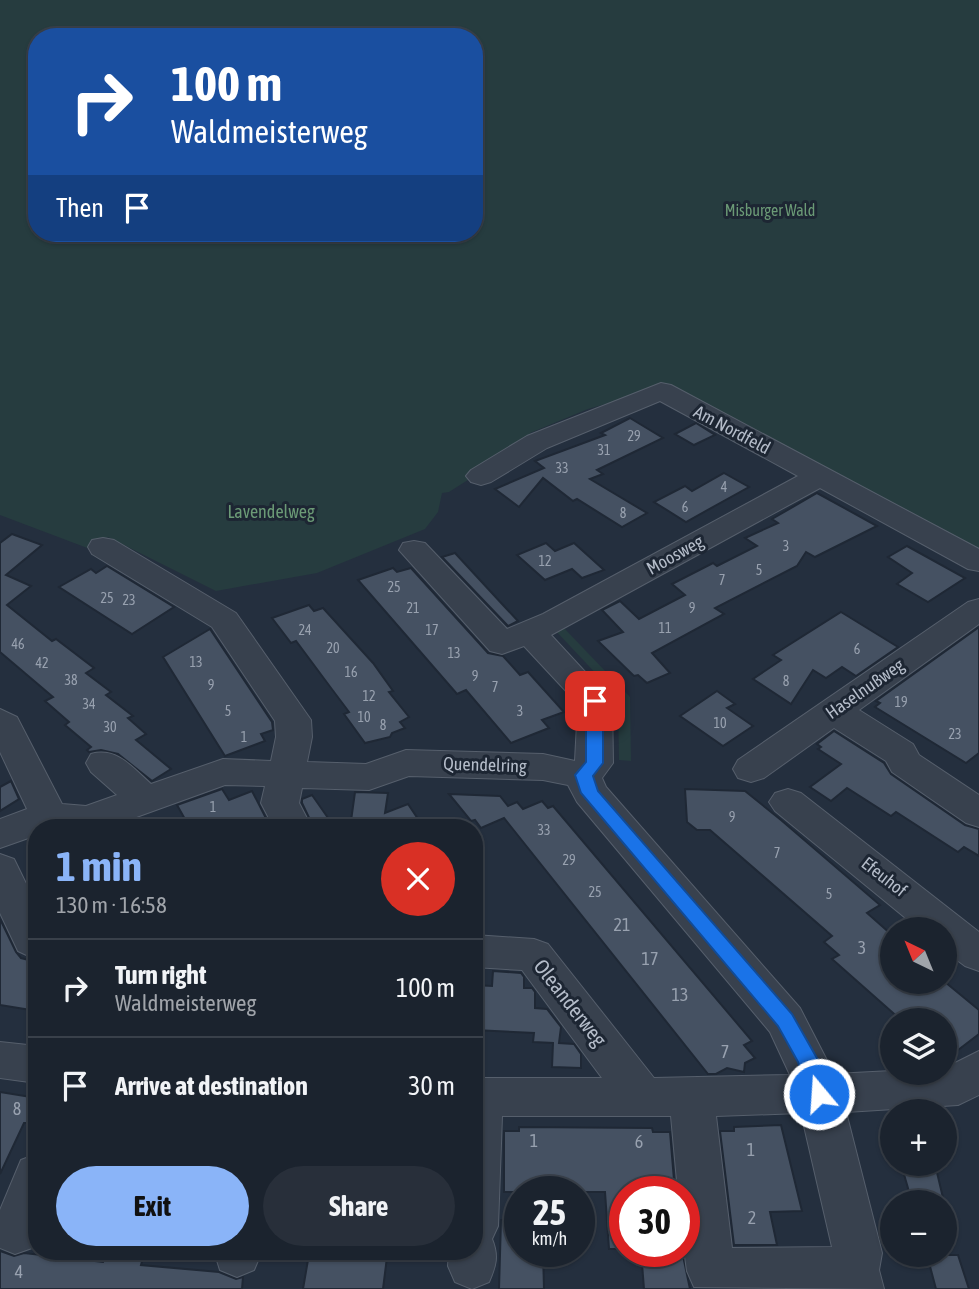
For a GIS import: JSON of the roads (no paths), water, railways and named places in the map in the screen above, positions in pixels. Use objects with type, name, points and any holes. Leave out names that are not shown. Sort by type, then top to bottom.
[{"type":"street","name":"Am Nordfeld","points":[[481,476],[537,442],[661,391],[979,562]]},
{"type":"street","name":"Moosweg","points":[[530,632],[819,477]]},
{"type":"street","points":[[103,547],[224,620],[293,720],[294,737],[280,803],[288,819]]},
{"type":"street","points":[[414,550],[502,643],[530,632],[595,701],[595,763],[583,775],[590,793],[785,1020],[807,1060],[819,1094],[859,1253],[857,1279],[765,1280],[711,1271],[691,1097]]},
{"type":"street","name":"Haselnußweg","points":[[751,769],[979,609]]},
{"type":"street","points":[[834,711],[900,753],[905,763],[979,813]]},
{"type":"street","points":[[0,721],[5,725],[49,816]]},
{"type":"street","name":"Quendelring","points":[[90,819],[223,772],[369,777],[406,763],[543,767],[583,775]]},
{"type":"street","points":[[104,764],[138,793],[142,800]]},
{"type":"street","name":"Efeuhof","points":[[788,802],[979,954]]},
{"type":"street","name":"Quendelring","points":[[41,819],[49,816],[78,819]]},
{"type":"street","name":"Quendelring","points":[[0,834],[28,824]]},
{"type":"street","points":[[0,869],[28,931]]},
{"type":"street","name":"Oleanderweg","points":[[483,951],[534,954],[642,1098]]},
{"type":"street","points":[[0,1060],[28,1064]]},
{"type":"street","points":[[483,1097],[642,1098],[819,1094],[958,1086],[979,1070]]},
{"type":"street","points":[[15,1232],[28,1198]]},
{"type":"park label","name":"Misburger Wald","points":[[770,210]]},
{"type":"park label","name":"Lavendelweg","points":[[271,512]]}]
